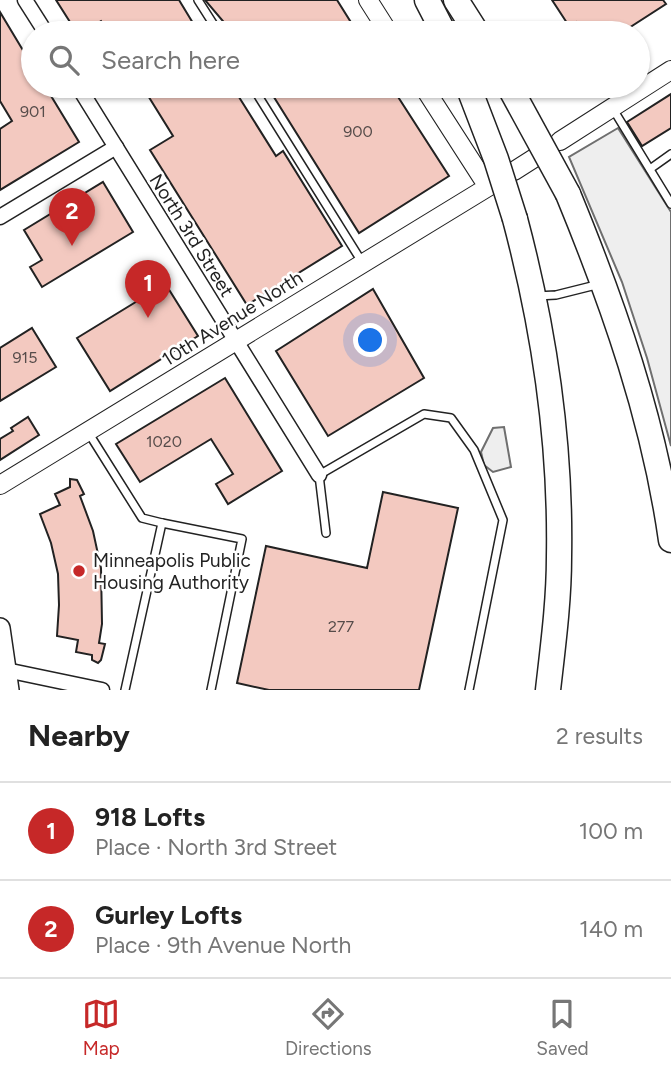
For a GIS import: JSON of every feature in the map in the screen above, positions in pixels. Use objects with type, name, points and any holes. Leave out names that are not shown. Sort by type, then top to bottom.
[{"type":"highway","points":[[427,0],[438,21]]},
{"type":"highway","points":[[456,0],[469,21]]},
{"type":"highway","points":[[473,98],[515,219],[548,383],[558,488],[559,559],[548,690]]},
{"type":"highway","points":[[516,98],[568,194],[603,282],[647,418],[671,540]]},
{"type":"main road","points":[[0,628],[9,690]]},
{"type":"street","points":[[25,0],[38,21]]},
{"type":"street","points":[[368,0],[381,21]]},
{"type":"street","points":[[650,84],[671,70]]},
{"type":"street","name":"North 3rd Street","points":[[85,98],[319,475]]},
{"type":"street","name":"10th Avenue North","points":[[0,485],[488,187],[431,98]]},
{"type":"street","points":[[560,141],[628,98]]},
{"type":"street","points":[[0,217],[116,147]]},
{"type":"street","points":[[514,171],[536,157]]},
{"type":"street","points":[[6,670],[102,690]]},
{"type":"lane","points":[[198,0],[211,21]]},
{"type":"lane","points":[[259,98],[362,263]]},
{"type":"lane","points":[[612,108],[671,204]]},
{"type":"lane","points":[[650,169],[671,154]]},
{"type":"lane","points":[[532,296],[568,293],[603,282]]},
{"type":"lane","points":[[326,533],[319,475],[424,414],[451,418],[474,450],[503,520],[469,690]]},
{"type":"lane","points":[[88,432],[142,518],[242,539],[211,690]]},
{"type":"lane","points":[[125,690],[162,523]]},
{"type":"shaded area","points":[[618,128],[671,212],[671,446],[647,358],[622,282],[569,157]]},
{"type":"shaded area","points":[[504,427],[511,467],[493,472],[484,465],[481,452],[493,428]]},
{"type":"building","points":[[56,0],[179,0],[192,21],[101,21],[69,21]]},
{"type":"building","points":[[205,0],[337,0],[350,21],[223,21]]},
{"type":"building","points":[[552,0],[663,0],[666,4],[640,21],[566,21]]},
{"type":"building","points":[[0,12],[21,47],[21,98],[52,98],[79,142],[0,190],[0,129],[12,121],[0,101]]},
{"type":"building","points":[[671,94],[671,128],[642,146],[627,122]]},
{"type":"building","points":[[149,98],[240,98],[276,156],[283,151],[342,246],[247,305],[150,150],[173,136]]},
{"type":"building","points":[[275,98],[399,98],[449,176],[359,233]]},
{"type":"building","points":[[103,182],[133,232],[42,287],[30,267],[42,260],[24,230]]},
{"type":"building","points":[[158,272],[198,336],[110,391],[77,338],[139,300],[131,288]]},
{"type":"building","points":[[373,289],[424,378],[328,436],[276,351]]},
{"type":"building","points":[[32,328],[56,367],[0,401],[0,348]]},
{"type":"building","points":[[225,378],[282,471],[228,504],[216,484],[233,474],[211,439],[140,482],[116,444]]},
{"type":"building","points":[[28,417],[39,435],[0,460],[0,439]]},
{"type":"building","name":"Minneapolis Public Housing Authority","points":[[70,479],[77,480],[84,494],[80,496],[93,531],[101,568],[102,624],[99,643],[105,644],[98,663],[92,660],[92,655],[76,652],[78,640],[57,636],[58,574],[51,543],[40,514],[60,505],[55,494],[70,487]]},
{"type":"building","points":[[383,492],[458,508],[419,690],[269,690],[237,683],[266,546],[367,568]]},
{"type":"place","name":"Gurley Lofts","points":[[72,246]]},
{"type":"place","name":"918 Lofts","points":[[148,318]]},
{"type":"place","name":"Minneapolis Public Housing Authority","points":[[79,571]]}]
